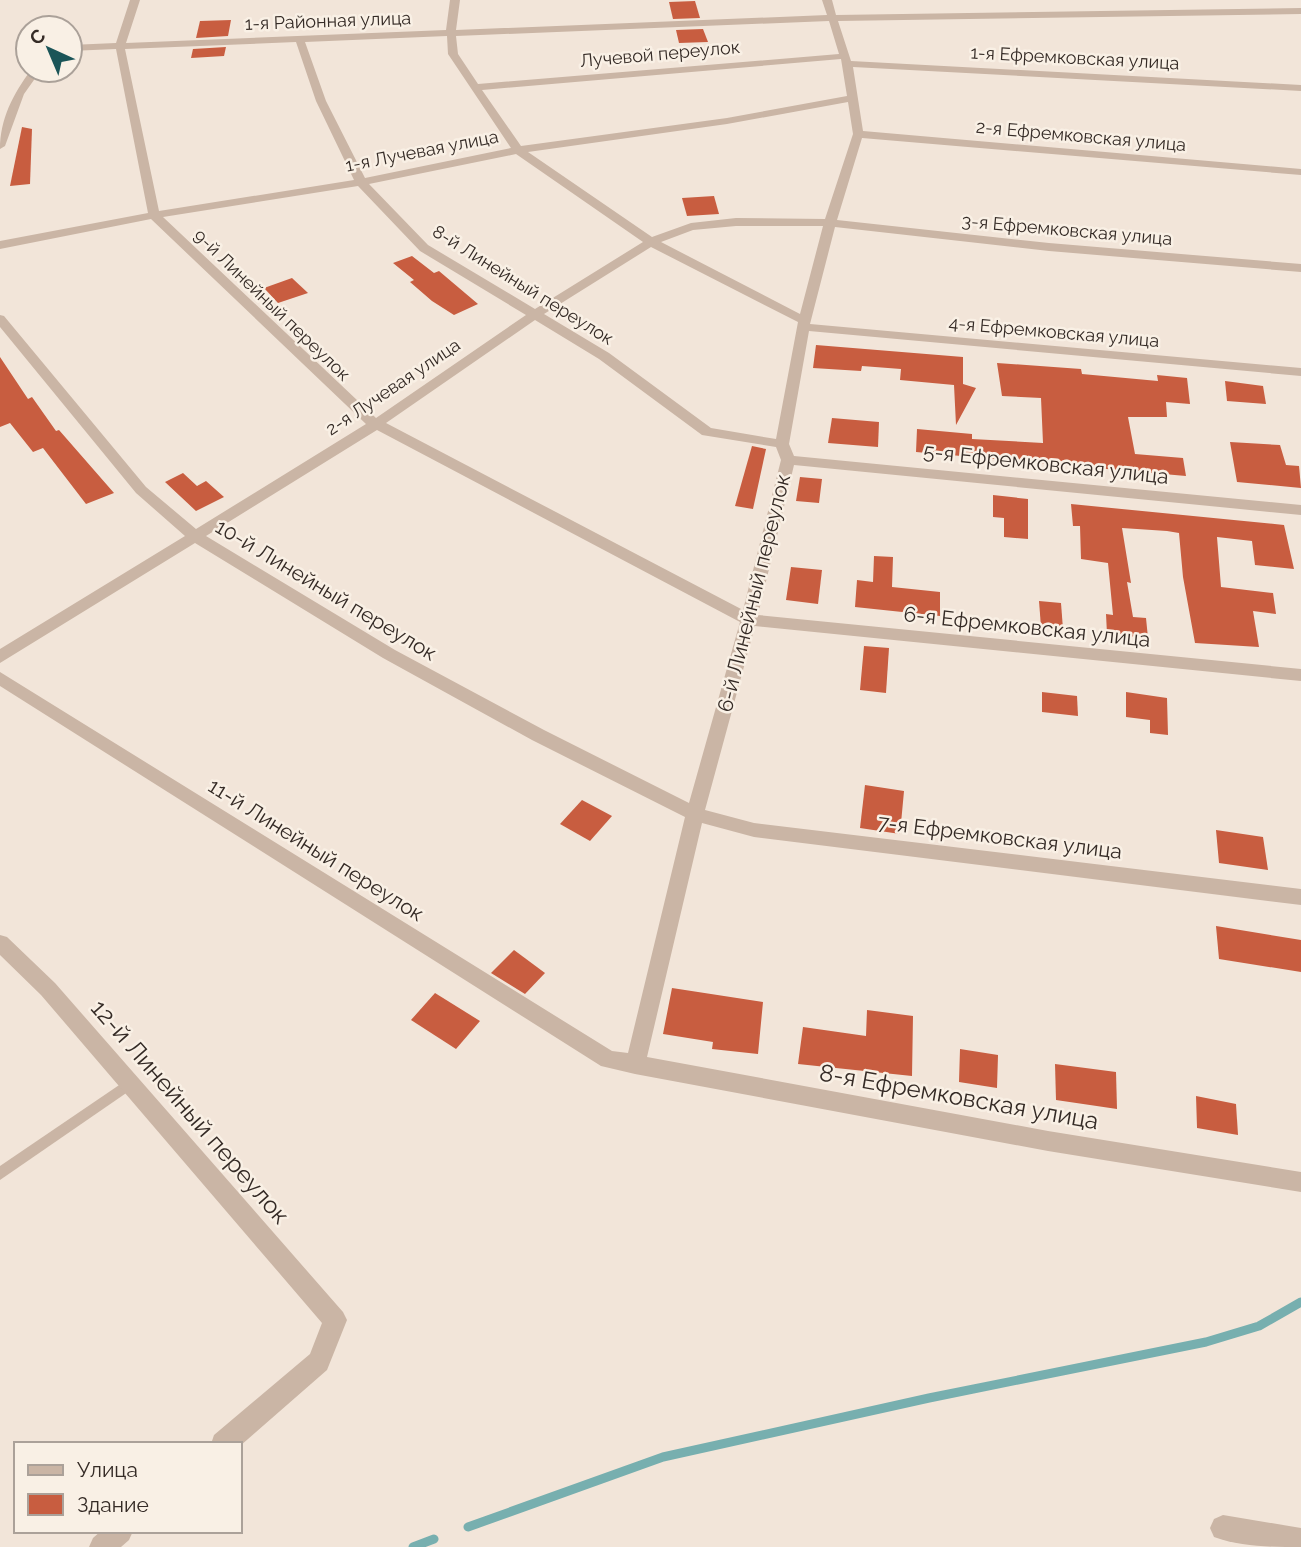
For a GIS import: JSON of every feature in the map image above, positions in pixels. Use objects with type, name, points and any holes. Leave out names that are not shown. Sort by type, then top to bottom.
[{"type":"street","points":[[135,0],[120,46],[154,215]]},
{"type":"street","points":[[455,0],[451,32],[453,54],[518,149],[651,242],[804,324]]},
{"type":"street","name":"6-й Линейный переулок","points":[[635,1065],[695,814],[749,620],[788,460],[782,444],[804,324],[830,223],[858,134],[846,60],[827,0]]},
{"type":"street","points":[[1281,0],[1297,11],[1301,19]]},
{"type":"street","name":"1-я Районная улица","points":[[84,47],[834,18],[1297,11]]},
{"type":"street","name":"8-й Линейный переулок","points":[[299,38],[321,101],[361,182],[424,248],[604,356],[707,432],[782,444]]},
{"type":"street","name":"Лучевой переулок","points":[[477,87],[846,60]]},
{"type":"street","name":"1-я Ефремковская улица","points":[[846,60],[1301,88]]},
{"type":"street","points":[[0,146],[19,94],[26,84]]},
{"type":"street","name":"1-я Лучевая улица","points":[[0,245],[154,215],[361,182],[518,149],[727,121],[852,98]]},
{"type":"street","name":"2-я Ефремковская улица","points":[[858,134],[1301,172]]},
{"type":"street","name":"9-й Линейный переулок","points":[[154,215],[367,419],[749,620]]},
{"type":"street","name":"2-я Лучевая улица","points":[[0,657],[376,424],[534,314],[651,242],[691,227],[736,222],[830,223]]},
{"type":"street","name":"3-я Ефремковская улица","points":[[830,223],[1049,247],[1301,268]]},
{"type":"street","name":"10-й Линейный переулок","points":[[0,319],[141,490],[196,537],[388,654],[538,735],[695,814]]},
{"type":"street","name":"4-я Ефремковская улица","points":[[804,324],[1301,372]]},
{"type":"street","name":"5-я Ефремковская улица","points":[[788,460],[1301,510]]},
{"type":"street","name":"6-я Ефремковская улица","points":[[749,620],[1301,676]]},
{"type":"street","name":"11-й Линейный переулок","points":[[0,678],[608,1059]]},
{"type":"street","name":"7-я Ефремковская улица","points":[[695,814],[754,830],[1301,897]]},
{"type":"street","name":"12-й Линейный переулок","points":[[0,943],[48,989],[335,1320],[320,1362],[225,1442]]},
{"type":"street","name":"8-я Ефремковская улица","points":[[608,1059],[1048,1141],[1301,1182]]},
{"type":"street","points":[[1223,1528],[1301,1541]]},
{"type":"street","points":[[102,1547],[118,1533]]},
{"type":"lane","points":[[0,1174],[131,1083]]},
{"type":"building","points":[[695,1],[700,18],[673,19],[669,2]]},
{"type":"building","points":[[231,20],[228,36],[196,38],[200,21]]},
{"type":"building","points":[[703,29],[708,42],[679,43],[676,30]]},
{"type":"building","points":[[226,47],[224,56],[191,58],[193,49]]},
{"type":"building","points":[[22,127],[32,129],[30,184],[10,186]]},
{"type":"building","points":[[714,196],[719,214],[687,216],[682,198]]},
{"type":"building","points":[[412,256],[434,273],[439,271],[478,304],[454,315],[432,301],[410,282],[414,280],[393,263]]},
{"type":"building","points":[[292,278],[308,293],[278,303],[264,288]]},
{"type":"building","points":[[816,345],[963,357],[963,384],[976,388],[956,425],[954,385],[900,380],[901,369],[862,366],[861,371],[813,368]]},
{"type":"building","points":[[0,357],[28,399],[32,397],[56,431],[59,430],[114,493],[86,504],[43,448],[33,452],[10,423],[0,427]]},
{"type":"building","points":[[997,363],[1081,369],[1082,374],[1158,381],[1157,375],[1187,378],[1190,404],[1166,402],[1167,417],[1128,417],[1135,454],[1183,458],[1186,476],[916,452],[917,429],[972,434],[972,439],[1043,443],[1041,398],[1002,396]]},
{"type":"building","points":[[1225,381],[1263,386],[1266,404],[1227,401]]},
{"type":"building","points":[[832,418],[879,422],[878,447],[828,443]]},
{"type":"building","points":[[1230,442],[1280,445],[1286,465],[1299,466],[1301,488],[1237,482]]},
{"type":"building","points":[[752,446],[766,449],[753,509],[735,506]]},
{"type":"building","points":[[183,473],[197,486],[206,481],[224,497],[196,511],[165,482]]},
{"type":"building","points":[[800,477],[822,479],[819,503],[796,501]]},
{"type":"building","points":[[993,495],[1028,499],[1028,539],[1004,537],[1004,518],[993,517]]},
{"type":"building","points":[[1071,504],[1284,525],[1294,569],[1255,565],[1252,541],[1217,537],[1221,587],[1273,593],[1276,614],[1253,611],[1259,647],[1195,643],[1183,577],[1179,533],[1167,531],[1122,528],[1131,583],[1127,582],[1133,617],[1146,618],[1148,638],[1107,634],[1106,614],[1113,615],[1108,563],[1081,559],[1080,526],[1073,526]]},
{"type":"building","points":[[874,556],[893,557],[892,587],[940,592],[940,616],[855,607],[857,580],[873,582]]},
{"type":"building","points":[[791,567],[822,570],[818,604],[786,600]]},
{"type":"building","points":[[1039,601],[1061,603],[1063,629],[1041,627]]},
{"type":"building","points":[[864,646],[889,648],[886,693],[860,690]]},
{"type":"building","points":[[1042,692],[1077,696],[1078,716],[1042,712]]},
{"type":"building","points":[[1126,692],[1167,698],[1168,735],[1150,733],[1150,720],[1126,717]]},
{"type":"building","points":[[865,785],[904,791],[900,834],[860,828]]},
{"type":"building","points":[[582,800],[612,816],[590,841],[560,824]]},
{"type":"building","points":[[1216,830],[1263,837],[1268,870],[1219,863]]},
{"type":"building","points":[[1216,926],[1301,940],[1301,972],[1219,959]]},
{"type":"building","points":[[514,950],[545,973],[525,994],[491,973]]},
{"type":"building","points":[[672,988],[763,1002],[758,1054],[712,1049],[713,1042],[663,1034]]},
{"type":"building","points":[[435,993],[480,1021],[456,1049],[411,1020]]},
{"type":"building","points":[[867,1010],[913,1016],[912,1076],[798,1064],[803,1027],[866,1036]]},
{"type":"building","points":[[960,1049],[998,1055],[997,1088],[959,1082]]},
{"type":"building","points":[[1055,1064],[1116,1072],[1117,1109],[1056,1100]]},
{"type":"building","points":[[1196,1096],[1236,1104],[1238,1135],[1197,1128]]},
{"type":"waterway","points":[[468,1527],[663,1457],[929,1398],[1206,1342],[1259,1326],[1301,1302]]},
{"type":"waterway","points":[[413,1547],[434,1539]]}]
